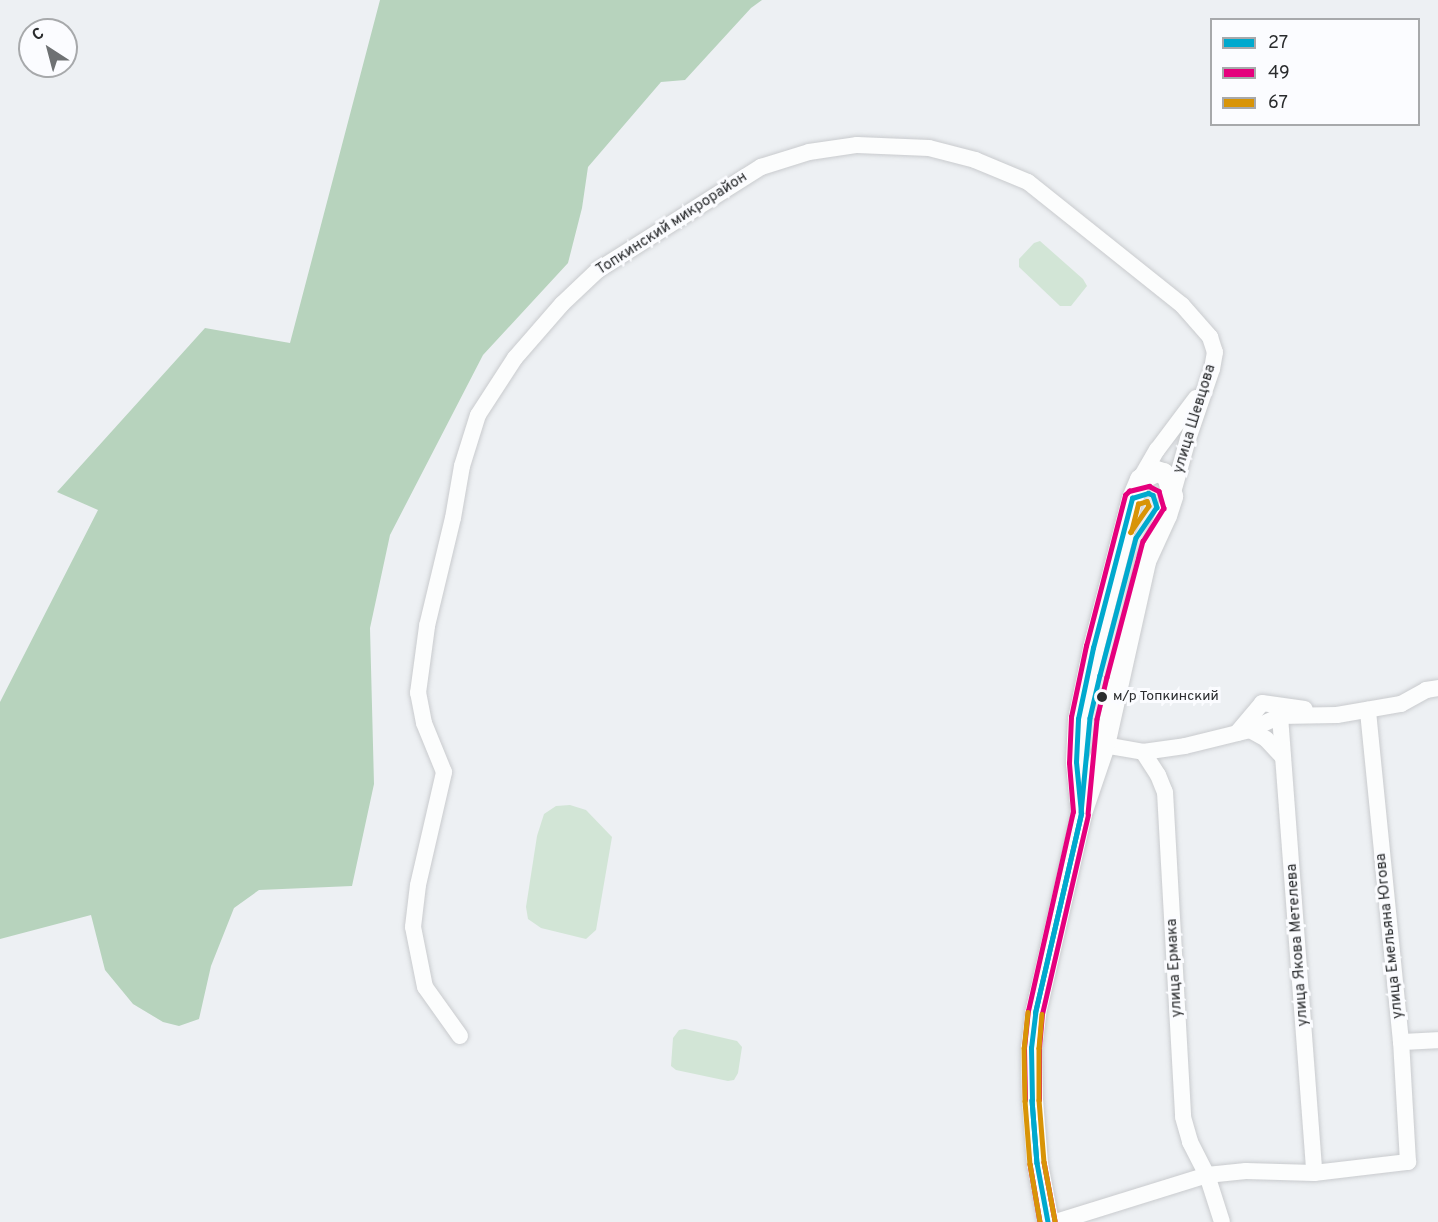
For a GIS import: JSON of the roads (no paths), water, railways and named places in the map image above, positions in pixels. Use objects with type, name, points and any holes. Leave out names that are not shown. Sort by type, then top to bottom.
[{"type":"main road","points":[[1081,813],[1077,762],[1078,719],[1093,648],[1132,498],[1140,479],[1156,471],[1168,478],[1172,496]]},
{"type":"main road","name":"улица Шевцова","points":[[1048,1222],[1037,1163],[1031,1048],[1035,1013],[1081,813],[1104,745],[1144,561],[1166,515],[1172,496]]},
{"type":"street","name":"Топкинский микрорайон","points":[[460,1036],[424,987],[413,927],[418,885],[444,772],[424,723],[418,693],[426,626],[453,518],[462,466],[478,415],[515,358],[562,304],[591,276],[761,167],[809,152],[857,145],[928,148],[975,160],[1028,182],[1182,305],[1210,337],[1215,352]]},
{"type":"street","name":"улица Шевцова","points":[[1172,496],[1204,388],[1212,369],[1215,352]]},
{"type":"street","points":[[1140,479],[1158,450],[1204,388]]},
{"type":"street","points":[[1104,745],[1143,752],[1185,746],[1244,732],[1280,716],[1337,715],[1368,710],[1401,704],[1426,690],[1438,688]]},
{"type":"street","points":[[1244,732],[1262,703],[1337,715]]},
{"type":"street","name":"улица Емельяна Югова","points":[[1314,1173],[1408,1162],[1401,1042],[1368,710]]},
{"type":"street","name":"улица Якова Метелева","points":[[1280,716],[1314,1173]]},
{"type":"street","points":[[1244,732],[1266,739],[1283,757]]},
{"type":"street","name":"улица Ермака","points":[[1143,752],[1158,775],[1165,792],[1183,1117],[1190,1142],[1207,1176],[1222,1222]]},
{"type":"street","points":[[1401,1042],[1438,1040]]},
{"type":"street","points":[[1056,1222],[1207,1176],[1246,1172],[1314,1173]]},
{"type":"place","name":"м/р Топкинский","points":[[1102,697]]}]
